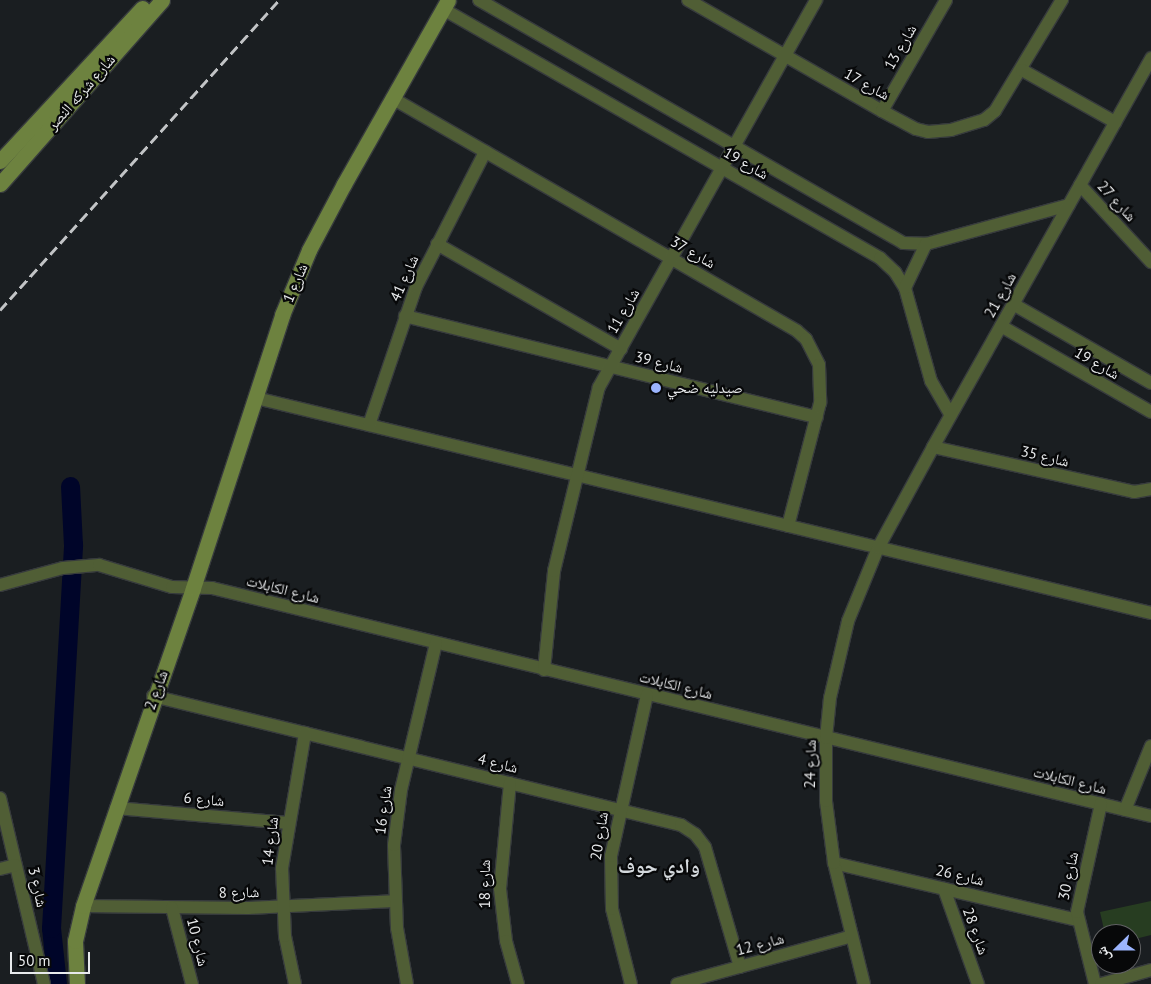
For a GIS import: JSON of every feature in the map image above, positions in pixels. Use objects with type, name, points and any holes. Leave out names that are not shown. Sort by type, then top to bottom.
[{"type":"street","name":"شارع شركه النصر","points":[[0,161],[149,0]]},
{"type":"street","name":"شارع شركه النصر","points":[[0,184],[162,0]]},
{"type":"street","name":"شارع 19","points":[[479,0],[903,243],[926,244],[1069,205]]},
{"type":"street","name":"شارع 11","points":[[544,670],[554,571],[599,387],[816,0]]},
{"type":"street","name":"شارع 13","points":[[882,111],[946,0]]},
{"type":"street","name":"شارع 17","points":[[691,1],[882,111],[916,129],[928,132],[976,122],[995,111],[1022,70],[1062,0]]},
{"type":"street","name":"شارع 19","points":[[445,4],[722,168],[880,258],[895,272],[905,288],[931,381],[951,415]]},
{"type":"street","name":"شارع 1","points":[[193,588],[282,315],[309,250],[445,4]]},
{"type":"street","name":"شارع 21","points":[[878,548],[1151,58]]},
{"type":"street","points":[[1022,70],[1115,122]]},
{"type":"street","name":"شارع 37","points":[[392,98],[797,331],[806,339],[817,357],[821,374],[817,417],[788,526]]},
{"type":"street","name":"شارع 41","points":[[369,425],[405,316],[438,244],[485,152]]},
{"type":"street","name":"شارع 27","points":[[1080,185],[1151,262]]},
{"type":"street","name":"شارع 39","points":[[438,244],[621,349]]},
{"type":"street","points":[[905,288],[926,244]]},
{"type":"street","name":"شارع 19","points":[[1013,304],[1151,383]]},
{"type":"street","name":"شارع 39","points":[[405,316],[817,417]]},
{"type":"street","name":"شارع 19","points":[[1001,326],[1151,412]]},
{"type":"street","points":[[256,398],[1151,614]]},
{"type":"street","name":"شارع 35","points":[[933,447],[1134,492],[1151,489]]},
{"type":"street","name":"شارع 24","points":[[864,984],[834,863],[826,800],[826,738],[837,660],[854,603],[878,548]]},
{"type":"street","points":[[0,585],[63,568],[84,565],[106,567],[172,588],[193,588]]},
{"type":"street","name":"شارع الكابلات","points":[[193,588],[212,588],[1151,816]]},
{"type":"street","name":"شارع 2","points":[[77,984],[74,941],[83,906],[154,696],[193,588]]},
{"type":"street","name":"شارع 16","points":[[407,984],[394,900],[397,817],[408,758],[436,643]]},
{"type":"street","name":"شارع 20","points":[[631,984],[612,909],[611,856],[647,695]]},
{"type":"street","name":"شارع 4","points":[[154,696],[681,825],[700,840],[740,967]]},
{"type":"street","name":"شارع 14","points":[[296,984],[283,907],[282,868],[288,823],[305,733]]},
{"type":"street","points":[[1125,810],[1151,746]]},
{"type":"street","name":"شارع 18","points":[[510,783],[500,889],[506,941],[518,984]]},
{"type":"street","name":"شارع 3","points":[[0,798],[44,984]]},
{"type":"street","name":"شارع 30","points":[[1094,984],[1077,920],[1077,903],[1101,804]]},
{"type":"street","name":"شارع 6","points":[[116,808],[288,823]]},
{"type":"street","name":"شارع 26","points":[[834,863],[1077,920]]},
{"type":"street","points":[[0,868],[16,865]]},
{"type":"street","name":"شارع 28","points":[[944,888],[978,984]]},
{"type":"street","name":"شارع 8","points":[[83,906],[172,908],[283,907],[394,900]]},
{"type":"street","name":"شارع 10","points":[[172,908],[192,984]]},
{"type":"street","name":"شارع 12","points":[[677,984],[852,936]]},
{"type":"street","points":[[1101,984],[1151,970]]},
{"type":"green space","points":[[1151,901],[1151,935],[1141,938],[1141,924],[1103,924],[1100,912]]},
{"type":"waterway","points":[[57,984],[51,928],[73,545],[70,486]]},
{"type":"railway","points":[[0,310],[279,0]]},
{"type":"place","name":"صيدليه ضحي","points":[[656,388]]},
{"type":"district","name":"وادي حوف","points":[[659,866]]}]
